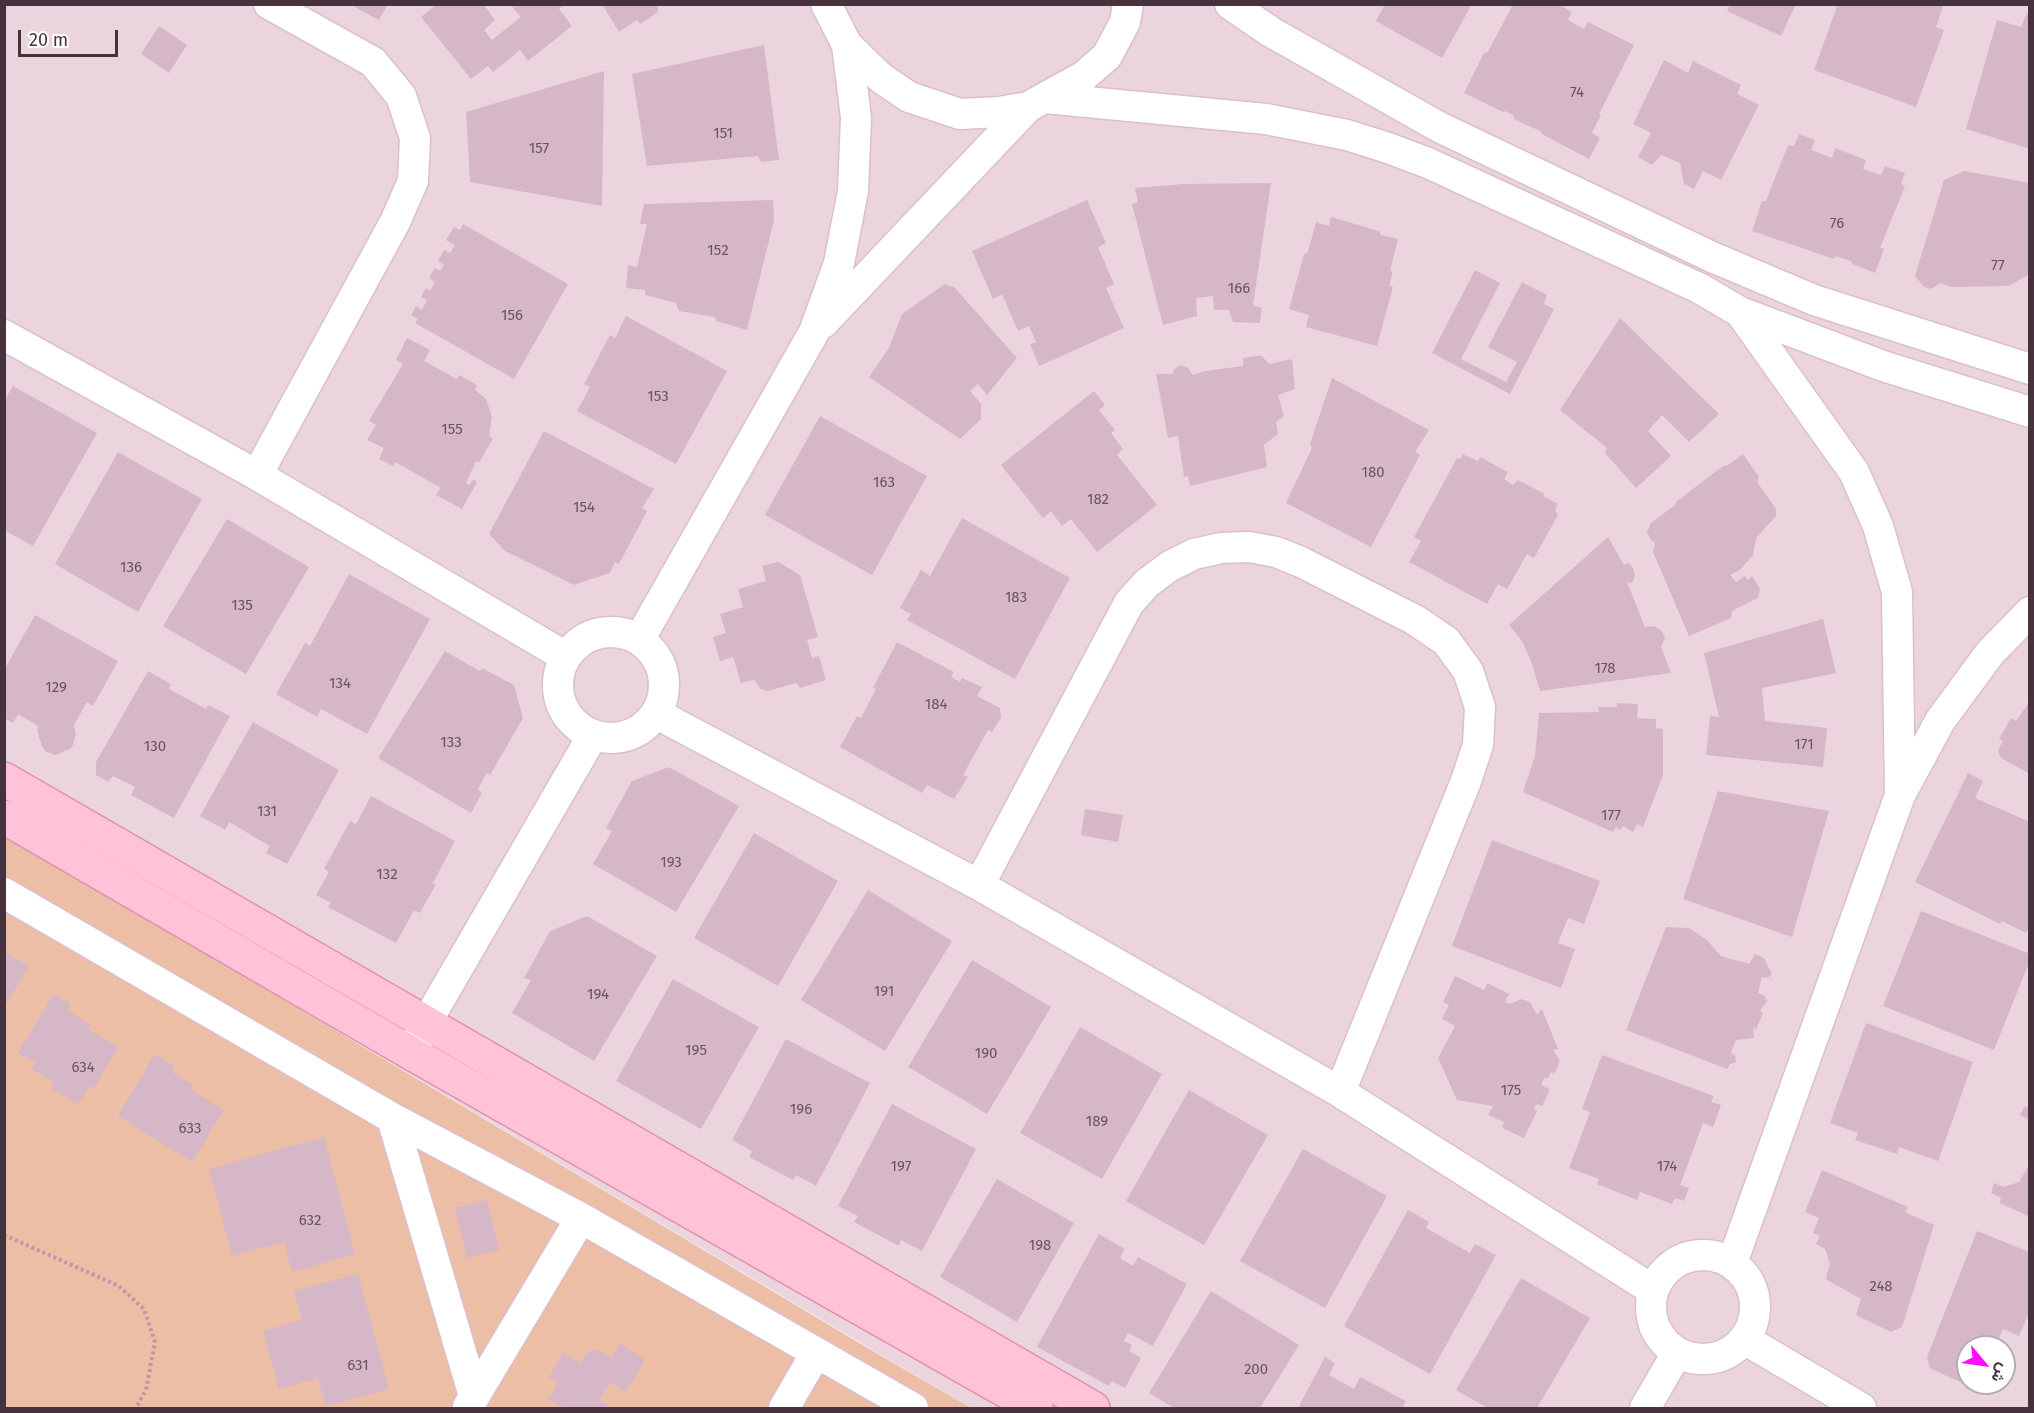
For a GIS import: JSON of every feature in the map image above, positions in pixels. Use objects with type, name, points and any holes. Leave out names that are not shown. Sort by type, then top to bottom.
[{"type":"street","points":[[257,475],[395,222],[413,181],[415,138],[401,96],[373,62],[269,4]]},
{"type":"street","points":[[826,4],[847,45],[881,78],[909,97],[960,114],[999,112],[1036,103],[1084,76],[1107,56],[1125,22],[1128,4]]},
{"type":"street","points":[[1230,4],[1312,56],[1439,127],[1712,257],[1814,300],[2030,369]]},
{"type":"street","points":[[639,640],[814,332],[839,263],[853,191],[856,118],[847,45]]},
{"type":"street","points":[[814,332],[1036,103],[1266,119],[1306,126],[1388,147],[1439,168],[1699,288],[1740,312],[1883,366],[2030,411]]},
{"type":"street","points":[[1740,312],[1854,472],[1878,526],[1897,592],[1900,795]]},
{"type":"street","points":[[4,335],[257,475],[566,657]]},
{"type":"street","points":[[979,885],[1129,603],[1147,583],[1170,566],[1194,554],[1221,548],[1249,547],[1276,552],[1301,562],[1415,620],[1446,641],[1468,671],[1480,707],[1478,745],[1340,1092]]},
{"type":"street","points":[[1732,1263],[1900,795],[1940,721],[1990,652],[2030,612]]},
{"type":"street","points":[[608,632],[624,634],[639,640],[652,651],[661,665],[664,681],[663,698],[657,714],[646,726],[632,735],[615,739],[599,737],[583,731],[562,706],[559,689],[560,673],[566,657],[577,644],[591,636],[608,632]]},
{"type":"street","points":[[657,714],[979,885],[1340,1092],[1653,1290]]},
{"type":"street","points":[[411,1053],[426,1023],[593,735]]},
{"type":"street","points":[[4,779],[1093,1408]]},
{"type":"street","points":[[4,817],[411,1053],[1036,1408]]},
{"type":"street","points":[[4,893],[392,1118],[581,1218],[913,1408]]},
{"type":"street","points":[[392,1118],[471,1402]]},
{"type":"street","points":[[471,1402],[581,1218]]},
{"type":"street","points":[[1702,1254],[1718,1256],[1732,1263],[1745,1275],[1753,1290],[1755,1308],[1753,1324],[1744,1339],[1733,1350],[1705,1359],[1690,1358],[1677,1353],[1661,1338],[1651,1318],[1650,1304],[1660,1275],[1672,1264],[1686,1257],[1702,1254]]},
{"type":"street","points":[[1744,1339],[1861,1408]]},
{"type":"street","points":[[784,1408],[816,1353]]},
{"type":"street","points":[[1645,1408],[1677,1353]]},
{"type":"path","points":[[4,1235],[119,1286],[144,1309],[155,1342],[146,1390],[136,1408]]},
{"type":"shaded area","points":[[5,5],[2029,5],[2029,1408],[971,1408],[5,833]]},
{"type":"shaded area","points":[[5,833],[864,1346],[971,1408],[5,1408]]},
{"type":"building","points":[[349,4],[388,4],[379,20]]},
{"type":"building","points":[[437,4],[483,4],[495,20],[484,30],[492,40],[521,17],[510,4],[564,4],[559,9],[572,26],[528,61],[520,50],[493,72],[488,66],[471,79],[421,17]]},
{"type":"building","points":[[602,4],[657,4],[658,12],[640,24],[637,20],[619,32]]},
{"type":"building","points":[[1385,4],[1472,4],[1442,58],[1376,21]]},
{"type":"building","points":[[1513,4],[1557,4],[1572,12],[1568,20],[1584,29],[1588,22],[1634,45],[1599,114],[1601,115],[1592,133],[1600,138],[1589,159],[1514,119],[1514,116],[1506,111],[1503,112],[1464,93]]},
{"type":"building","points":[[1730,4],[1796,4],[1781,36],[1727,11]]},
{"type":"building","points":[[1838,4],[1944,4],[1936,27],[1944,30],[1916,107],[1814,70]]},
{"type":"building","points":[[2027,13],[2030,13],[2030,149],[1966,129],[1997,20],[2021,27]]},
{"type":"building","points":[[159,26],[187,45],[169,73],[141,54]]},
{"type":"building","points":[[764,45],[779,160],[761,162],[758,156],[647,166],[632,74]]},
{"type":"building","points":[[1664,60],[1688,73],[1693,61],[1741,85],[1737,94],[1759,105],[1721,180],[1703,171],[1694,189],[1684,184],[1680,163],[1661,155],[1652,165],[1638,157],[1651,133],[1633,124]]},
{"type":"building","points":[[604,71],[602,206],[470,182],[466,112]]},
{"type":"building","points":[[1799,134],[1815,140],[1811,150],[1832,158],[1835,148],[1866,160],[1863,169],[1881,175],[1885,166],[1905,173],[1901,184],[1905,186],[1880,248],[1884,249],[1875,273],[1852,264],[1851,261],[1835,256],[1834,259],[1752,231],[1762,201],[1766,201],[1788,145],[1794,146]]},
{"type":"building","points":[[1964,171],[2030,183],[2030,274],[2009,286],[1951,287],[1940,283],[1931,289],[1924,287],[1915,276],[1944,180]]},
{"type":"building","points":[[1271,183],[1253,305],[1262,308],[1260,323],[1233,322],[1229,310],[1214,310],[1213,296],[1196,298],[1197,316],[1163,325],[1132,204],[1138,202],[1135,188],[1184,184]]},
{"type":"building","points":[[773,200],[774,220],[747,330],[716,321],[715,317],[679,311],[676,303],[645,295],[645,290],[626,288],[628,265],[637,267],[647,224],[640,224],[644,204]]},
{"type":"building","points":[[1087,200],[1106,243],[1098,247],[1114,284],[1106,288],[1124,328],[1039,366],[1030,344],[1036,342],[1029,326],[1018,331],[1002,294],[993,299],[972,251]]},
{"type":"building","points":[[1331,217],[1398,239],[1390,271],[1393,271],[1389,286],[1393,287],[1377,346],[1306,327],[1309,315],[1289,309],[1304,254],[1308,252],[1316,222],[1329,226]]},
{"type":"building","points":[[463,224],[568,284],[514,379],[415,323],[418,319],[411,315],[416,306],[422,310],[427,300],[421,297],[426,288],[430,291],[435,282],[429,278],[435,268],[440,271],[444,265],[438,261],[444,250],[450,253],[455,245],[446,240],[454,227],[460,230]]},
{"type":"building","points":[[1475,270],[1500,283],[1461,359],[1506,382],[1517,362],[1488,347],[1522,282],[1547,295],[1544,304],[1554,309],[1510,394],[1432,353]]},
{"type":"building","points":[[945,284],[955,288],[1017,358],[987,395],[978,384],[970,391],[981,404],[981,419],[960,439],[869,377],[889,348],[902,314]]},
{"type":"building","points":[[626,316],[727,371],[676,464],[577,411],[590,387],[584,384],[610,335],[615,338]]},
{"type":"building","points":[[1620,318],[1719,414],[1689,442],[1662,415],[1648,431],[1671,456],[1636,488],[1605,453],[1607,448],[1560,410]]},
{"type":"building","points":[[407,338],[430,350],[424,361],[457,379],[459,375],[477,385],[475,390],[486,399],[492,417],[489,436],[493,438],[479,463],[476,461],[466,483],[470,485],[473,479],[477,482],[462,509],[436,495],[441,488],[395,462],[393,466],[379,459],[384,448],[367,440],[376,425],[369,421],[403,364],[396,360]]},
{"type":"building","points":[[1262,356],[1269,364],[1292,359],[1295,389],[1278,395],[1284,416],[1276,422],[1278,434],[1264,445],[1267,467],[1190,486],[1188,476],[1184,477],[1178,436],[1168,438],[1156,374],[1173,374],[1173,370],[1180,365],[1188,368],[1193,375],[1205,371],[1243,366],[1243,358]]},
{"type":"building","points":[[1332,378],[1429,430],[1415,452],[1420,455],[1371,547],[1286,503],[1312,448],[1310,444]]},
{"type":"building","points":[[13,386],[97,433],[33,546],[4,530],[4,401]]},
{"type":"building","points":[[1094,391],[1105,405],[1099,410],[1115,430],[1111,433],[1123,449],[1117,455],[1157,505],[1097,552],[1071,519],[1062,526],[1051,511],[1043,518],[1001,465]]},
{"type":"building","points":[[820,416],[927,476],[872,575],[765,515]]},
{"type":"building","points":[[544,431],[654,489],[642,508],[647,511],[619,564],[615,562],[610,573],[574,585],[505,551],[489,534]]},
{"type":"building","points":[[118,452],[202,499],[138,612],[55,564]]},
{"type":"building","points":[[1463,454],[1478,461],[1480,457],[1508,472],[1504,479],[1513,485],[1518,480],[1545,494],[1543,496],[1558,504],[1555,510],[1558,515],[1534,558],[1527,554],[1507,589],[1498,584],[1487,604],[1409,562],[1421,541],[1414,537],[1457,458],[1460,459]]},
{"type":"building","points":[[1743,454],[1759,477],[1757,482],[1776,509],[1776,516],[1756,538],[1753,555],[1740,570],[1730,575],[1736,582],[1745,576],[1748,580],[1752,576],[1760,589],[1758,598],[1732,611],[1731,618],[1689,636],[1653,552],[1655,543],[1647,532],[1651,523],[1676,502],[1723,466]]},
{"type":"building","points":[[962,518],[1070,578],[1015,679],[907,620],[911,614],[900,608],[921,570],[930,576]]},
{"type":"building","points":[[227,519],[309,567],[246,674],[163,626]]},
{"type":"building","points":[[1608,537],[1624,565],[1629,563],[1633,568],[1635,576],[1632,583],[1627,582],[1645,627],[1654,626],[1661,630],[1665,638],[1661,647],[1671,673],[1540,691],[1522,641],[1509,625]]},
{"type":"building","points":[[778,562],[800,575],[818,637],[807,640],[812,658],[819,656],[826,680],[800,688],[796,683],[768,691],[761,689],[754,680],[741,683],[733,657],[720,661],[713,637],[726,633],[720,614],[743,607],[738,589],[766,581],[762,566]]},
{"type":"building","points":[[349,574],[430,619],[367,734],[321,709],[317,717],[276,694],[305,643],[310,646]]},
{"type":"building","points":[[35,615],[118,661],[93,706],[87,702],[74,725],[76,734],[73,745],[70,749],[55,755],[45,751],[42,746],[37,731],[38,726],[18,714],[13,723],[4,718],[4,670]]},
{"type":"building","points":[[1823,619],[1836,673],[1762,688],[1765,721],[1827,728],[1823,767],[1706,755],[1710,716],[1719,717],[1704,653]]},
{"type":"building","points":[[897,642],[954,672],[951,677],[960,682],[962,678],[982,687],[977,696],[1000,708],[1001,718],[992,732],[988,730],[963,775],[968,777],[954,799],[927,785],[922,793],[840,747],[857,716],[861,718],[876,689],[873,688]]},
{"type":"building","points":[[445,651],[480,671],[482,668],[514,685],[523,718],[490,775],[487,773],[478,789],[482,793],[471,813],[378,758]]},
{"type":"building","points":[[148,671],[171,684],[169,689],[206,709],[208,705],[230,716],[174,818],[131,795],[135,787],[113,776],[108,782],[96,775],[96,762]]},
{"type":"building","points":[[2030,701],[2030,774],[2001,758],[1998,750],[2003,741],[1999,739],[2011,718],[2016,721]]},
{"type":"building","points":[[1617,703],[1638,704],[1637,718],[1656,719],[1656,728],[1663,729],[1663,775],[1643,827],[1637,824],[1633,832],[1623,826],[1620,830],[1616,827],[1613,832],[1523,792],[1535,756],[1539,713],[1599,712],[1598,707],[1617,707]]},
{"type":"building","points":[[253,722],[339,770],[287,864],[266,853],[270,846],[229,822],[225,830],[200,816]]},
{"type":"building","points":[[669,767],[739,806],[676,912],[593,864],[612,831],[606,828],[632,781]]},
{"type":"building","points":[[1968,773],[1983,781],[1975,798],[2030,822],[2030,926],[2026,933],[2002,921],[2000,924],[1915,882]]},
{"type":"building","points":[[1718,791],[1829,811],[1792,937],[1683,899]]},
{"type":"building","points":[[371,796],[455,841],[420,913],[414,910],[396,943],[328,907],[331,903],[316,895],[329,872],[324,869],[350,821],[356,824]]},
{"type":"building","points":[[1085,809],[1123,815],[1118,842],[1081,835]]},
{"type":"building","points":[[754,833],[838,881],[778,986],[694,938]]},
{"type":"building","points":[[1492,840],[1600,881],[1584,924],[1568,918],[1558,943],[1575,949],[1561,988],[1452,946]]},
{"type":"building","points":[[868,890],[952,941],[885,1051],[801,1000]]},
{"type":"building","points":[[1921,911],[2030,954],[2030,960],[1994,1050],[1883,1006]]},
{"type":"building","points":[[587,916],[657,956],[594,1061],[512,1013],[531,980],[524,978],[550,931]]},
{"type":"building","points":[[1666,927],[1689,928],[1707,940],[1721,956],[1749,964],[1755,954],[1764,958],[1772,974],[1768,978],[1762,977],[1758,993],[1765,996],[1767,1002],[1760,1010],[1763,1014],[1756,1029],[1753,1027],[1754,1038],[1736,1040],[1731,1053],[1735,1056],[1736,1062],[1730,1064],[1727,1069],[1626,1030]]},
{"type":"building","points":[[4,952],[29,966],[4,1008]]},
{"type":"building","points":[[972,960],[1051,1007],[987,1114],[908,1067]]},
{"type":"building","points":[[1455,976],[1484,990],[1487,983],[1509,994],[1505,1002],[1510,1004],[1521,999],[1530,1002],[1537,1015],[1542,1009],[1558,1049],[1553,1050],[1560,1061],[1554,1074],[1551,1072],[1548,1079],[1545,1077],[1541,1085],[1550,1089],[1542,1106],[1537,1104],[1534,1109],[1537,1111],[1524,1138],[1502,1128],[1504,1122],[1488,1115],[1493,1106],[1457,1100],[1438,1058],[1455,1026],[1442,1019],[1449,1005],[1443,1002]]},
{"type":"building","points":[[673,979],[759,1027],[701,1129],[616,1081]]},
{"type":"building","points":[[54,994],[71,1004],[67,1010],[91,1025],[88,1029],[118,1047],[94,1088],[89,1087],[78,1104],[51,1088],[54,1082],[32,1069],[36,1063],[18,1053]]},
{"type":"building","points":[[1866,1023],[1973,1062],[1938,1161],[1899,1147],[1897,1154],[1855,1140],[1858,1133],[1830,1123]]},
{"type":"building","points":[[1080,1027],[1162,1074],[1102,1179],[1020,1133]]},
{"type":"building","points":[[786,1039],[870,1083],[816,1186],[796,1175],[793,1180],[749,1157],[752,1151],[732,1140]]},
{"type":"building","points":[[155,1054],[175,1066],[172,1072],[193,1085],[191,1090],[224,1110],[192,1162],[118,1116]]},
{"type":"building","points":[[1602,1055],[1714,1096],[1711,1102],[1721,1105],[1713,1127],[1703,1123],[1680,1185],[1689,1188],[1684,1201],[1675,1198],[1672,1204],[1640,1192],[1637,1200],[1597,1184],[1599,1179],[1569,1168],[1590,1112],[1582,1109]]},
{"type":"building","points":[[1189,1090],[1268,1135],[1204,1245],[1126,1201]]},
{"type":"building","points":[[892,1104],[976,1149],[922,1251],[901,1240],[899,1246],[854,1222],[858,1216],[838,1206]]},
{"type":"building","points":[[2024,1107],[2030,1108],[2030,1120],[2020,1115]]},
{"type":"building","points":[[324,1137],[355,1254],[292,1272],[284,1242],[232,1256],[209,1169]]},
{"type":"building","points":[[1303,1149],[1387,1196],[1325,1308],[1240,1261]]},
{"type":"building","points":[[2030,1167],[2030,1217],[2000,1203],[2001,1198],[1991,1193],[1994,1183],[2004,1187],[2019,1182]]},
{"type":"building","points":[[1822,1170],[1908,1207],[1905,1212],[1934,1225],[1902,1327],[1891,1332],[1856,1315],[1861,1299],[1827,1280],[1830,1264],[1825,1249],[1816,1244],[1820,1236],[1813,1233],[1819,1218],[1805,1212]]},
{"type":"building","points":[[997,1179],[1074,1223],[1017,1322],[940,1277]]},
{"type":"building","points":[[487,1200],[499,1250],[467,1258],[455,1208]]},
{"type":"building","points":[[1408,1210],[1429,1222],[1426,1228],[1470,1253],[1475,1244],[1496,1255],[1430,1374],[1344,1326]]},
{"type":"building","points":[[1977,1231],[2030,1252],[2030,1311],[2019,1336],[2003,1329],[2000,1335],[1956,1335],[1956,1380],[1930,1368],[1927,1357]]},
{"type":"building","points":[[1099,1234],[1125,1249],[1120,1258],[1133,1266],[1138,1257],[1187,1284],[1153,1346],[1128,1333],[1124,1341],[1132,1345],[1129,1351],[1141,1358],[1125,1388],[1112,1381],[1109,1386],[1037,1347]]},
{"type":"building","points":[[358,1274],[389,1389],[326,1406],[318,1378],[279,1389],[263,1331],[302,1320],[294,1291]]},
{"type":"building","points":[[1521,1278],[1590,1318],[1537,1408],[1488,1408],[1456,1390]]},
{"type":"building","points":[[1211,1291],[1299,1345],[1260,1408],[1174,1408],[1149,1393]]},
{"type":"building","points":[[620,1343],[645,1360],[625,1392],[610,1382],[600,1400],[608,1405],[606,1408],[563,1408],[548,1399],[558,1383],[549,1377],[563,1353],[580,1363],[590,1351],[599,1350],[611,1358]]},
{"type":"building","points":[[1325,1357],[1335,1363],[1329,1375],[1354,1389],[1360,1377],[1406,1401],[1402,1408],[1298,1408]]}]
